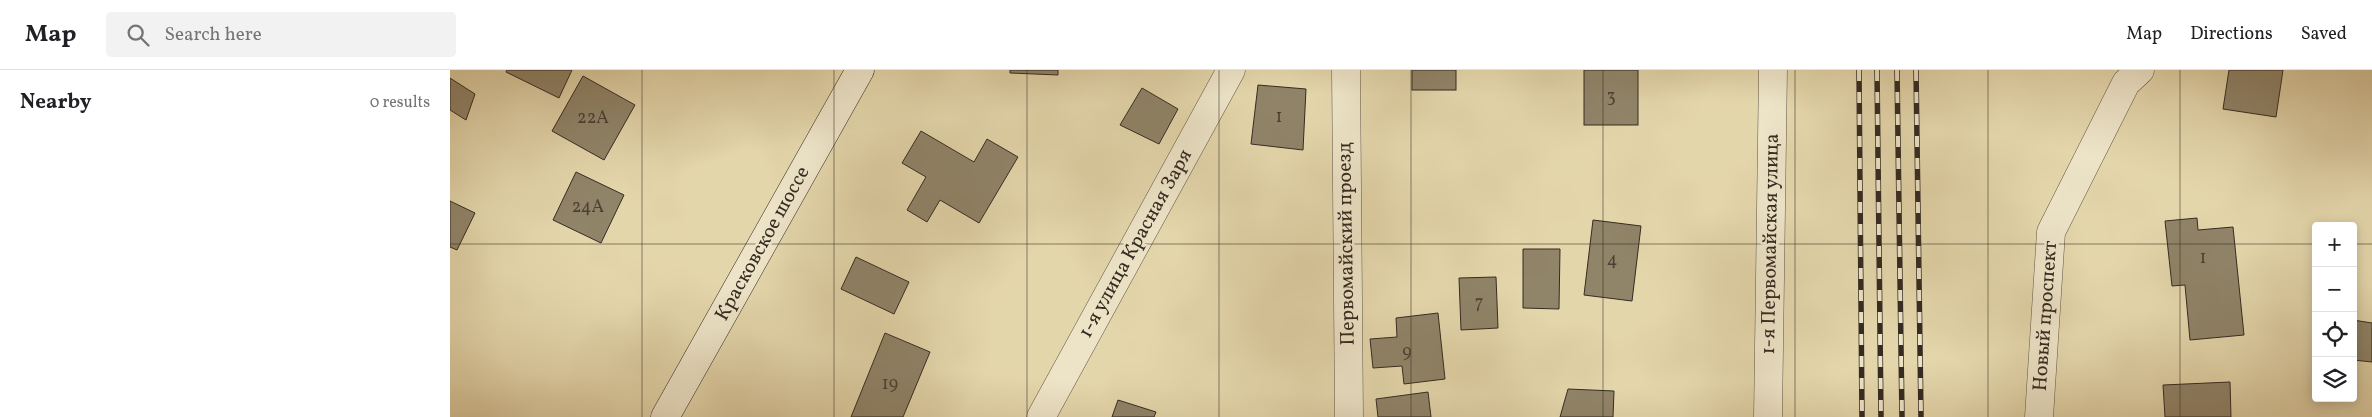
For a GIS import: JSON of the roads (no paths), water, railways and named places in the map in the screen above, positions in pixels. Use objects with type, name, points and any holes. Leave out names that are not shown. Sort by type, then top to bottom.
[{"type":"street","name":"Красковское шоссе","points":[[666,417],[860,70]]},
{"type":"street","name":"1-я улица Красная Заря","points":[[1041,417],[1231,70]]},
{"type":"street","name":"Первомайский проезд","points":[[1346,70],[1349,417]]},
{"type":"street","name":"1-я Первомайская улица","points":[[1768,417],[1773,70]]},
{"type":"street","name":"Новый проспект","points":[[2039,417],[2051,232],[2133,76]]},
{"type":"railway","points":[[1859,70],[1862,417]]},
{"type":"railway","points":[[1877,70],[1881,417]]},
{"type":"railway","points":[[1897,70],[1902,417]]},
{"type":"railway","points":[[1916,70],[1921,417]]}]
